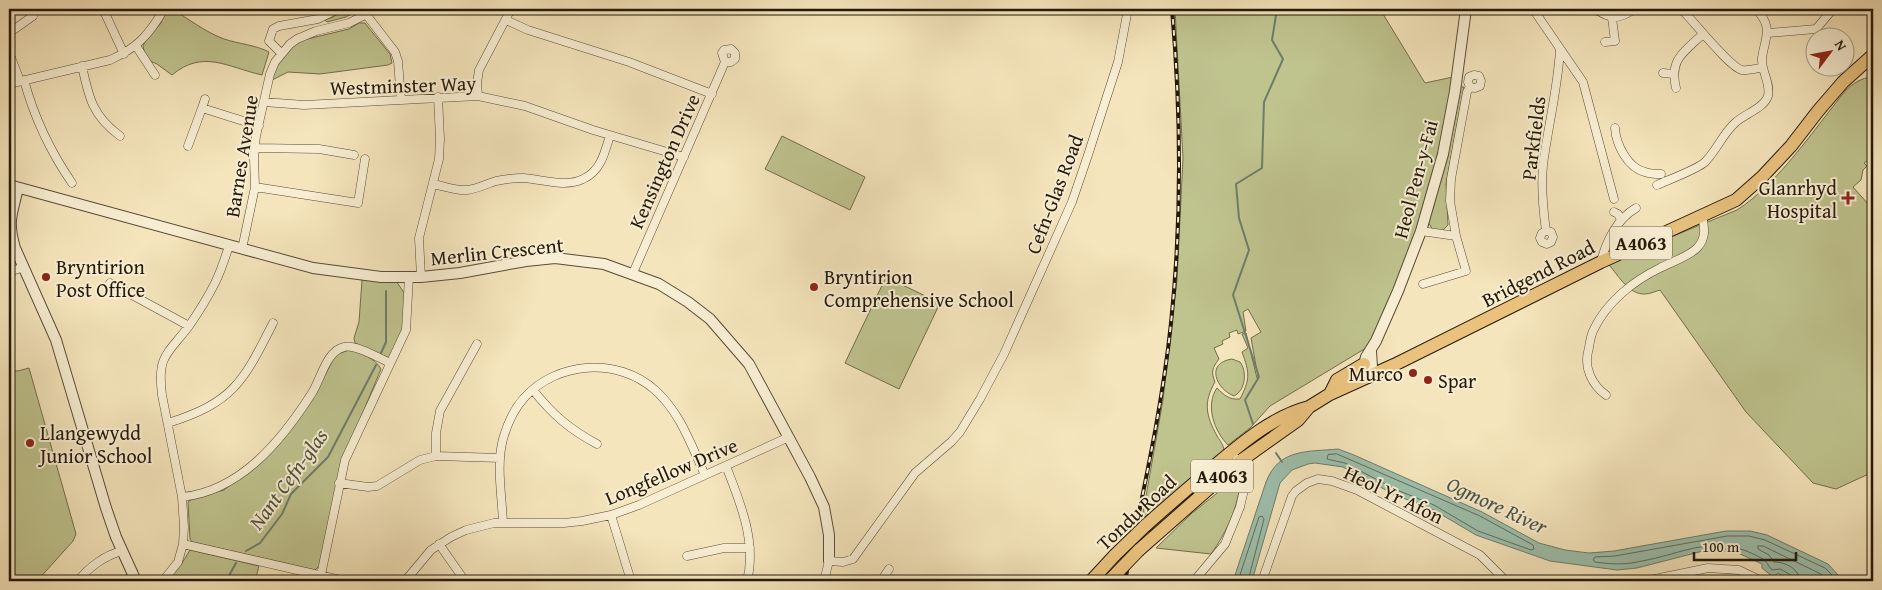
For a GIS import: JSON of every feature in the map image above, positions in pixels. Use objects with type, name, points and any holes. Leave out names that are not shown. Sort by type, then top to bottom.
[{"type":"main road","name":"Bridgend Road","points":[[1368,378],[1601,262],[1736,200],[1762,177],[1791,146],[1843,82],[1873,55]]},
{"type":"main road","points":[[1330,394],[1337,380],[1369,357]]},
{"type":"main road","name":"Tondu Road","points":[[1091,581],[1163,509],[1235,457],[1298,420],[1309,407],[1330,394],[1368,378]]},
{"type":"main road","name":"Tondu Road","points":[[1110,580],[1235,457]]},
{"type":"street","points":[[103,9],[124,54]]},
{"type":"street","points":[[9,84],[110,60],[124,54],[147,35],[164,9]]},
{"type":"street","points":[[281,53],[269,41],[273,29],[279,26],[318,19],[338,9]]},
{"type":"street","points":[[478,96],[479,70],[511,9]]},
{"type":"street","name":"Cefn-Glas Road","points":[[829,561],[843,562],[853,559],[915,473],[944,449],[960,432],[984,392],[1004,354],[1072,202],[1118,62],[1128,9]]},
{"type":"street","name":"Heol Pen-y-Fai","points":[[1368,378],[1372,367],[1369,357],[1398,291],[1421,231],[1443,154],[1455,91],[1466,9]]},
{"type":"street","points":[[1533,9],[1583,82],[1614,199]]},
{"type":"street","points":[[1594,9],[1612,18],[1621,17],[1635,9]]},
{"type":"street","points":[[1681,9],[1702,34],[1735,66],[1742,70],[1762,68]]},
{"type":"street","points":[[1615,128],[1615,136],[1622,152],[1635,167],[1644,172],[1661,178],[1705,163],[1728,130],[1737,121],[1762,104],[1768,96],[1768,83],[1762,68],[1768,33],[1766,23],[1756,9]]},
{"type":"street","points":[[1768,33],[1816,29],[1833,9]]},
{"type":"street","points":[[370,11],[368,17],[394,52],[398,61],[401,100]]},
{"type":"street","name":"Barnes Avenue","points":[[242,249],[255,188],[256,148],[259,126],[270,74],[281,53],[290,44],[307,34],[350,23],[370,11]]},
{"type":"street","points":[[1605,42],[1616,45],[1612,18]]},
{"type":"street","points":[[9,33],[30,20]]},
{"type":"street","points":[[506,20],[528,30],[629,62],[712,94]]},
{"type":"street","points":[[1676,88],[1674,64],[1681,54],[1702,34]]},
{"type":"street","points":[[136,46],[155,74]]},
{"type":"street","name":"Parkfields","points":[[1546,231],[1543,204],[1543,166],[1560,66],[1560,49]]},
{"type":"street","points":[[9,52],[37,122],[67,180]]},
{"type":"street","name":"Kensington Drive","points":[[633,273],[726,62]]},
{"type":"street","points":[[82,66],[95,110],[107,126],[118,132]]},
{"type":"street","points":[[1662,74],[1674,74]]},
{"type":"street","points":[[1423,284],[1466,271],[1456,236],[1450,201],[1451,179],[1470,87]]},
{"type":"street","name":"Westminster Way","points":[[264,102],[304,105],[478,96],[525,106],[610,135],[684,157]]},
{"type":"street","points":[[421,276],[419,238],[439,159],[438,97]]},
{"type":"street","points":[[188,146],[205,98]]},
{"type":"street","points":[[202,108],[259,126]]},
{"type":"street","points":[[433,184],[469,190],[497,181],[512,179],[538,179],[564,183],[576,182],[589,176],[602,161],[610,135]]},
{"type":"street","points":[[256,148],[319,149],[354,155]]},
{"type":"street","points":[[255,188],[358,206],[366,159]]},
{"type":"street","points":[[13,187],[10,226],[15,248],[56,340],[98,482],[122,551],[136,581]]},
{"type":"street","name":"Merlin Crescent","points":[[13,187],[313,268],[381,277],[409,277],[460,273],[526,261],[555,258],[604,264],[659,284],[688,302],[710,319],[749,364],[810,477],[824,507],[829,535],[829,561]]},
{"type":"street","points":[[1601,262],[1608,239],[1621,220],[1636,208]]},
{"type":"street","points":[[1614,212],[1618,214],[1621,220]]},
{"type":"street","points":[[1606,395],[1594,383],[1587,368],[1587,357],[1592,332],[1598,321],[1628,288],[1649,273],[1697,248],[1703,240],[1705,232],[1702,216]]},
{"type":"street","points":[[1421,231],[1456,236]]},
{"type":"street","points":[[163,581],[178,562],[183,544],[182,496],[160,380],[161,367],[170,348],[189,326],[215,283],[229,246]]},
{"type":"street","points":[[9,272],[24,267]]},
{"type":"street","points":[[320,575],[345,460],[406,330],[409,277]]},
{"type":"street","points":[[110,283],[189,326]]},
{"type":"street","points":[[168,422],[201,411],[216,403],[233,389],[242,380],[273,323]]},
{"type":"street","points":[[436,456],[436,433],[440,411],[478,344]]},
{"type":"street","points":[[182,496],[221,487],[257,461],[280,437],[297,414],[313,391],[331,356],[339,349],[350,346],[390,364]]},
{"type":"street","points":[[1369,357],[1388,368]]},
{"type":"street","points":[[503,523],[500,458],[503,438],[517,407],[533,390],[550,378],[590,367],[617,370],[642,381],[662,397],[676,414],[705,475]]},
{"type":"street","points":[[533,390],[560,420],[596,444]]},
{"type":"street","name":"Longfellow Drive","points":[[404,581],[418,563],[439,544],[466,530],[494,522],[564,523],[610,515],[639,505],[788,438]]},
{"type":"street","points":[[340,484],[377,486],[420,460],[436,456],[500,458]]},
{"type":"street","points":[[1194,581],[1220,552],[1232,528],[1244,492],[1247,477],[1235,457]]},
{"type":"street","points":[[726,466],[748,531],[750,548],[746,581]]},
{"type":"street","name":"Heol Yr Afon","points":[[1262,581],[1292,496],[1306,483],[1323,479],[1358,490],[1480,555],[1505,580]]},
{"type":"street","points":[[610,515],[631,581]]},
{"type":"street","points":[[183,544],[345,581]]},
{"type":"street","points":[[439,544],[465,581]]},
{"type":"street","points":[[687,556],[724,548],[750,548]]},
{"type":"street","points":[[78,581],[85,572],[99,562],[122,551]]},
{"type":"street","points":[[824,581],[829,561]]},
{"type":"street","points":[[1645,581],[1708,568],[1739,570],[1762,581]]},
{"type":"street","points":[[889,569],[882,580],[895,581]]},
{"type":"green space","points":[[167,9],[172,9],[217,36],[269,52],[262,75],[205,61],[183,67],[172,75],[150,61],[143,46],[161,23]]},
{"type":"green space","points":[[346,9],[360,9],[346,17],[327,22],[325,20],[333,17]]},
{"type":"green space","points":[[1175,9],[1373,9],[1374,11],[1380,9],[1425,83],[1453,77],[1441,141],[1425,205],[1406,260],[1371,345],[1270,406],[1250,428],[1228,445],[1215,425],[1212,402],[1217,388],[1230,398],[1240,399],[1248,376],[1242,352],[1248,348],[1242,334],[1246,333],[1258,377],[1251,338],[1261,332],[1248,309],[1243,312],[1246,331],[1238,334],[1237,330],[1229,333],[1230,337],[1222,341],[1223,344],[1214,348],[1219,359],[1213,370],[1215,382],[1211,389],[1207,409],[1210,422],[1221,442],[1224,454],[1142,519],[1163,400],[1177,280],[1183,158]]},
{"type":"green space","points":[[359,23],[365,23],[390,54],[392,63],[320,74],[288,72],[272,80],[272,76],[283,55],[299,41],[349,29]]},
{"type":"green space","points":[[1873,77],[1873,110],[1868,115],[1873,123],[1873,166],[1868,160],[1864,163],[1867,166],[1863,170],[1861,180],[1853,187],[1869,205],[1872,202],[1873,204],[1873,472],[1836,489],[1813,483],[1746,412],[1660,290],[1645,294],[1634,291],[1624,284],[1609,265],[1629,254],[1737,210],[1767,186],[1781,171],[1846,90],[1864,78]]},
{"type":"green space","points":[[1460,87],[1464,87],[1446,184],[1448,225],[1442,231],[1433,230],[1428,222]]},
{"type":"green space","points":[[782,136],[865,177],[850,210],[765,169]]},
{"type":"green space","points":[[886,277],[940,303],[899,389],[845,363]]},
{"type":"green space","points":[[362,280],[396,281],[405,294],[405,327],[389,358],[355,343],[354,338],[359,322]]},
{"type":"green space","points":[[349,350],[367,356],[379,365],[381,369],[351,441],[320,565],[315,570],[192,542],[190,539],[188,502],[192,499],[224,490],[251,469],[322,381],[334,358],[338,354]]},
{"type":"green space","points":[[1232,359],[1240,362],[1244,370],[1243,385],[1234,396],[1222,388],[1216,376],[1218,365]]},
{"type":"green space","name":"Llangewydd Junior School","points":[[29,368],[76,534],[73,541],[37,581],[9,581],[9,370],[18,371]]},
{"type":"green space","points":[[1237,477],[1240,481],[1234,510],[1227,528],[1211,554],[1156,548],[1191,514]]},
{"type":"green space","points":[[190,550],[259,566],[255,581],[167,581]]},
{"type":"water","points":[[1338,449],[1482,512],[1539,543],[1565,550],[1589,553],[1614,551],[1726,531],[1750,531],[1767,535],[1828,564],[1839,576],[1847,581],[1792,581],[1778,573],[1773,577],[1762,568],[1762,564],[1738,553],[1718,550],[1703,551],[1637,568],[1617,570],[1550,561],[1476,535],[1432,509],[1395,495],[1343,467],[1315,463],[1292,470],[1280,483],[1252,581],[1233,581],[1266,482],[1272,471],[1287,457],[1296,454]]},
{"type":"waterway","points":[[1253,424],[1245,400],[1259,377],[1233,295],[1249,250],[1239,218],[1236,184],[1262,168],[1264,102],[1283,59],[1272,40],[1277,9]]},
{"type":"waterway","name":"Nant Cefn-glas","points":[[381,353],[386,342],[386,291]]},
{"type":"waterway","name":"Nant Cefn-glas","points":[[246,551],[260,543],[282,514],[291,494],[328,457],[376,365]]},
{"type":"waterway","points":[[1276,453],[1282,462]]},
{"type":"waterway","name":"Nant Cefn-glas","points":[[226,581],[236,563]]},
{"type":"railway","points":[[1125,581],[1162,388],[1175,284],[1179,205],[1179,127],[1172,9]]},
{"type":"place","name":"Glanrhyd Hospital","points":[[1848,198]]},
{"type":"place","name":"Bryntirion Post Office","points":[[46,277]]},
{"type":"place","name":"Bryntirion Comprehensive School","points":[[814,287]]},
{"type":"place","name":"Murco","points":[[1413,373]]},
{"type":"place","name":"Spar","points":[[1428,380]]},
{"type":"place","name":"Llangewydd Junior School","points":[[30,443]]},
{"type":"water label","name":"Ogmore River","points":[[1497,505]]}]
